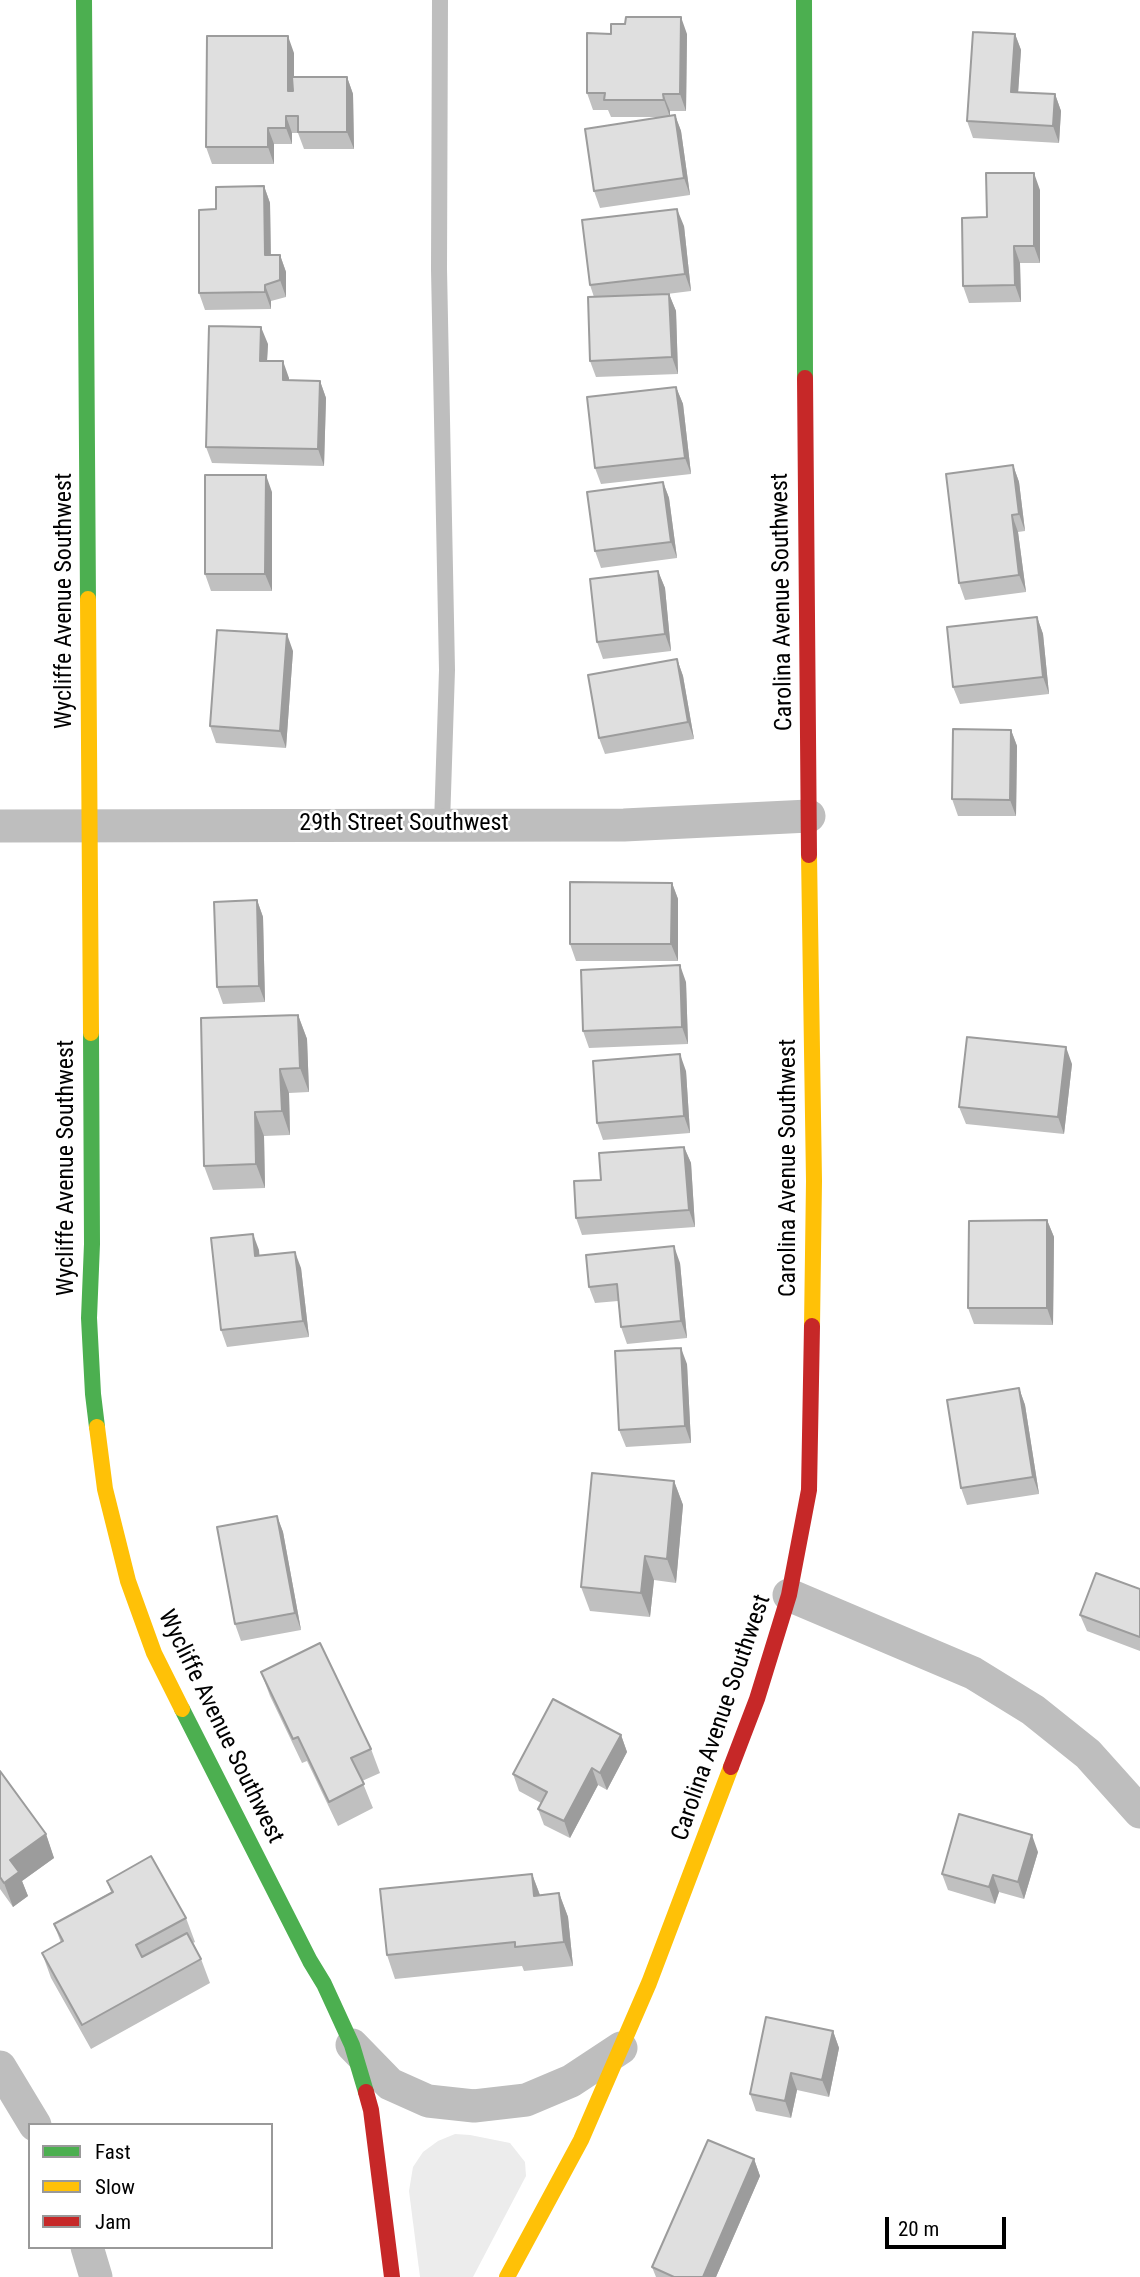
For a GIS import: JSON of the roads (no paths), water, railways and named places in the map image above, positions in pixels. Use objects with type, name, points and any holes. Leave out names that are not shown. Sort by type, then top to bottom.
[{"type":"street","name":"Wycliffe Avenue Southwest","points":[[84,0],[92,1244],[89,1318],[93,1394],[105,1489],[128,1581],[154,1653],[324,1984],[352,2045],[371,2110],[392,2277]]},
{"type":"street","name":"Carolina Avenue Southwest","points":[[507,2277],[581,2140],[649,1983],[757,1699],[789,1595],[809,1490],[814,1181],[805,575],[804,0]]},
{"type":"street","name":"29th Street Southwest","points":[[0,826],[624,825],[809,816]]},
{"type":"street","points":[[789,1595],[973,1673],[1033,1710],[1088,1754],[1140,1812]]},
{"type":"street","points":[[352,2045],[390,2084],[428,2101],[474,2106],[526,2100],[571,2081],[621,2048]]},
{"type":"street","points":[[0,2067],[34,2123]]},
{"type":"street","points":[[88,2249],[96,2277]]},
{"type":"lane","points":[[440,0],[439,269],[447,670],[442,824]]}]
